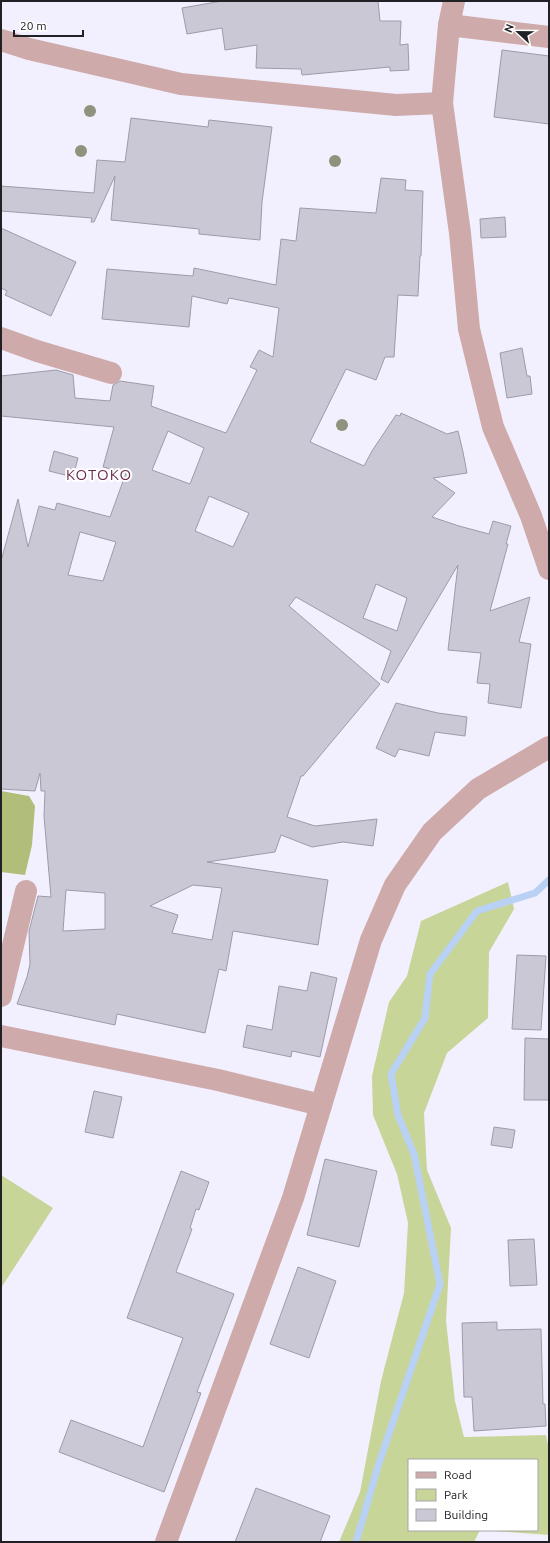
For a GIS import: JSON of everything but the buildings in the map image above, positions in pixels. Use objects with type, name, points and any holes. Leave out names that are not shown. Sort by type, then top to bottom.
[{"type":"street","points":[[454,1],[449,24],[442,102],[460,233],[469,329],[493,427],[540,516],[549,570]]},
{"type":"street","points":[[449,24],[549,37]]},
{"type":"street","points":[[1,40],[29,49],[182,84],[396,105],[442,102]]},
{"type":"street","points":[[1,338],[37,351],[111,373]]},
{"type":"street","points":[[166,1542],[293,1198],[371,940],[396,885],[432,832],[478,789],[549,747]]},
{"type":"street","points":[[1,996],[26,890]]},
{"type":"street","points":[[1,1036],[218,1080],[321,1105]]},
{"type":"green space","points":[[1,791],[29,796],[35,806],[32,845],[25,875],[1,872]]},
{"type":"green space","points":[[508,882],[514,909],[489,952],[488,1018],[447,1053],[424,1113],[427,1170],[451,1228],[446,1321],[455,1401],[464,1437],[546,1435],[549,1450],[549,1535],[494,1531],[538,1531],[538,1459],[408,1459],[408,1531],[480,1531],[474,1542],[339,1542],[360,1492],[381,1381],[404,1293],[408,1223],[397,1174],[373,1115],[372,1076],[389,1002],[407,976],[421,921]]},
{"type":"green space","points":[[1,1175],[53,1208],[1,1288]]},
{"type":"waterway","points":[[356,1542],[379,1463],[440,1284],[414,1154],[398,1115],[391,1074],[425,1018],[430,974],[477,911],[535,893],[549,880]]},
{"type":"district","name":"KOTOKO","points":[[99,474]]}]
